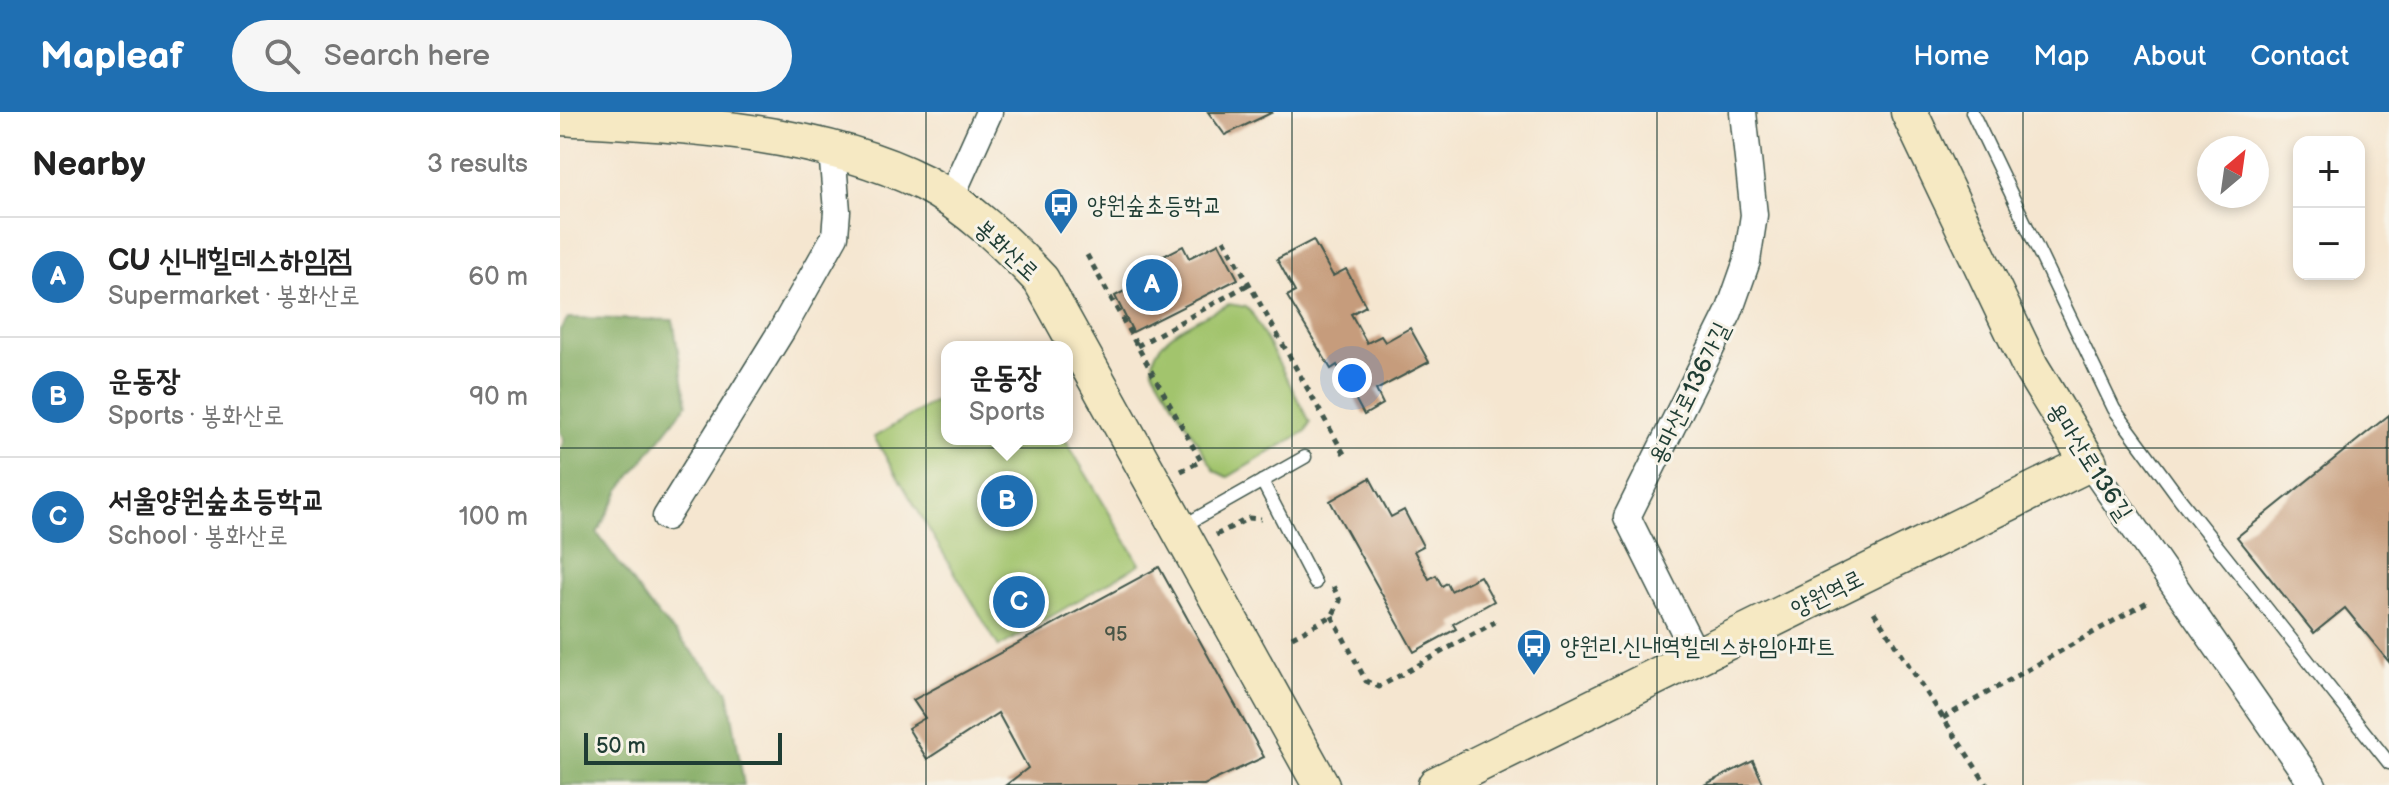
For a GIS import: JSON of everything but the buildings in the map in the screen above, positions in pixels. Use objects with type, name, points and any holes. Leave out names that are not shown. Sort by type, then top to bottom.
[{"type":"street","points":[[949,201],[989,112]]},
{"type":"street","name":"용마산로136가길","points":[[1697,657],[1627,517],[1729,312],[1747,261],[1754,215],[1743,112]]},
{"type":"street","name":"용마산로136길","points":[[1909,112],[2030,366],[2089,463],[2313,785]]},
{"type":"street","name":"봉화산로","points":[[560,117],[650,123],[861,157],[926,184],[1001,238],[1041,280],[1192,534],[1321,785]]},
{"type":"street","points":[[666,517],[782,330],[835,236],[837,211],[832,150]]},
{"type":"street","name":"양원역로","points":[[1436,785],[2089,463]]},
{"type":"lane","points":[[1972,112],[2114,409],[2180,499],[2389,763]]},
{"type":"lane","points":[[1192,534],[1262,481],[1305,457]]},
{"type":"lane","points":[[1262,481],[1315,583]]},
{"type":"path","points":[[1224,239],[1344,454]]},
{"type":"path","points":[[1087,255],[1201,461],[1173,476]]},
{"type":"path","points":[[1137,346],[1249,284]]},
{"type":"path","points":[[1192,534],[1256,517],[1267,526]]},
{"type":"path","points":[[1292,637],[1332,616],[1340,598]]},
{"type":"path","points":[[1943,718],[2147,602]]},
{"type":"path","points":[[1874,612],[1987,785]]},
{"type":"path","points":[[1332,616],[1366,681],[1379,687],[1495,622]]},
{"type":"green space","points":[[1229,304],[1246,307],[1252,313],[1310,422],[1306,431],[1228,477],[1215,471],[1153,370],[1154,358],[1169,338],[1180,329]]},
{"type":"green space","points":[[568,318],[673,320],[687,404],[620,490],[597,533],[650,606],[728,691],[744,785],[560,785],[560,451],[564,440],[560,431],[560,330]]},
{"type":"green space","points":[[941,398],[941,445],[1069,445],[1140,564],[999,647],[874,437]]},
{"type":"place","name":"양원숲초등학교","points":[[1061,236]]},
{"type":"place","name":"CU 신내힐데스하임점","points":[[1152,285]]},
{"type":"place","name":"운동장","points":[[1007,501]]},
{"type":"place","name":"서울양원숲초등학교","points":[[1019,602]]},
{"type":"place","name":"양원리.신내역힐데스하임아파트","points":[[1534,677]]}]
